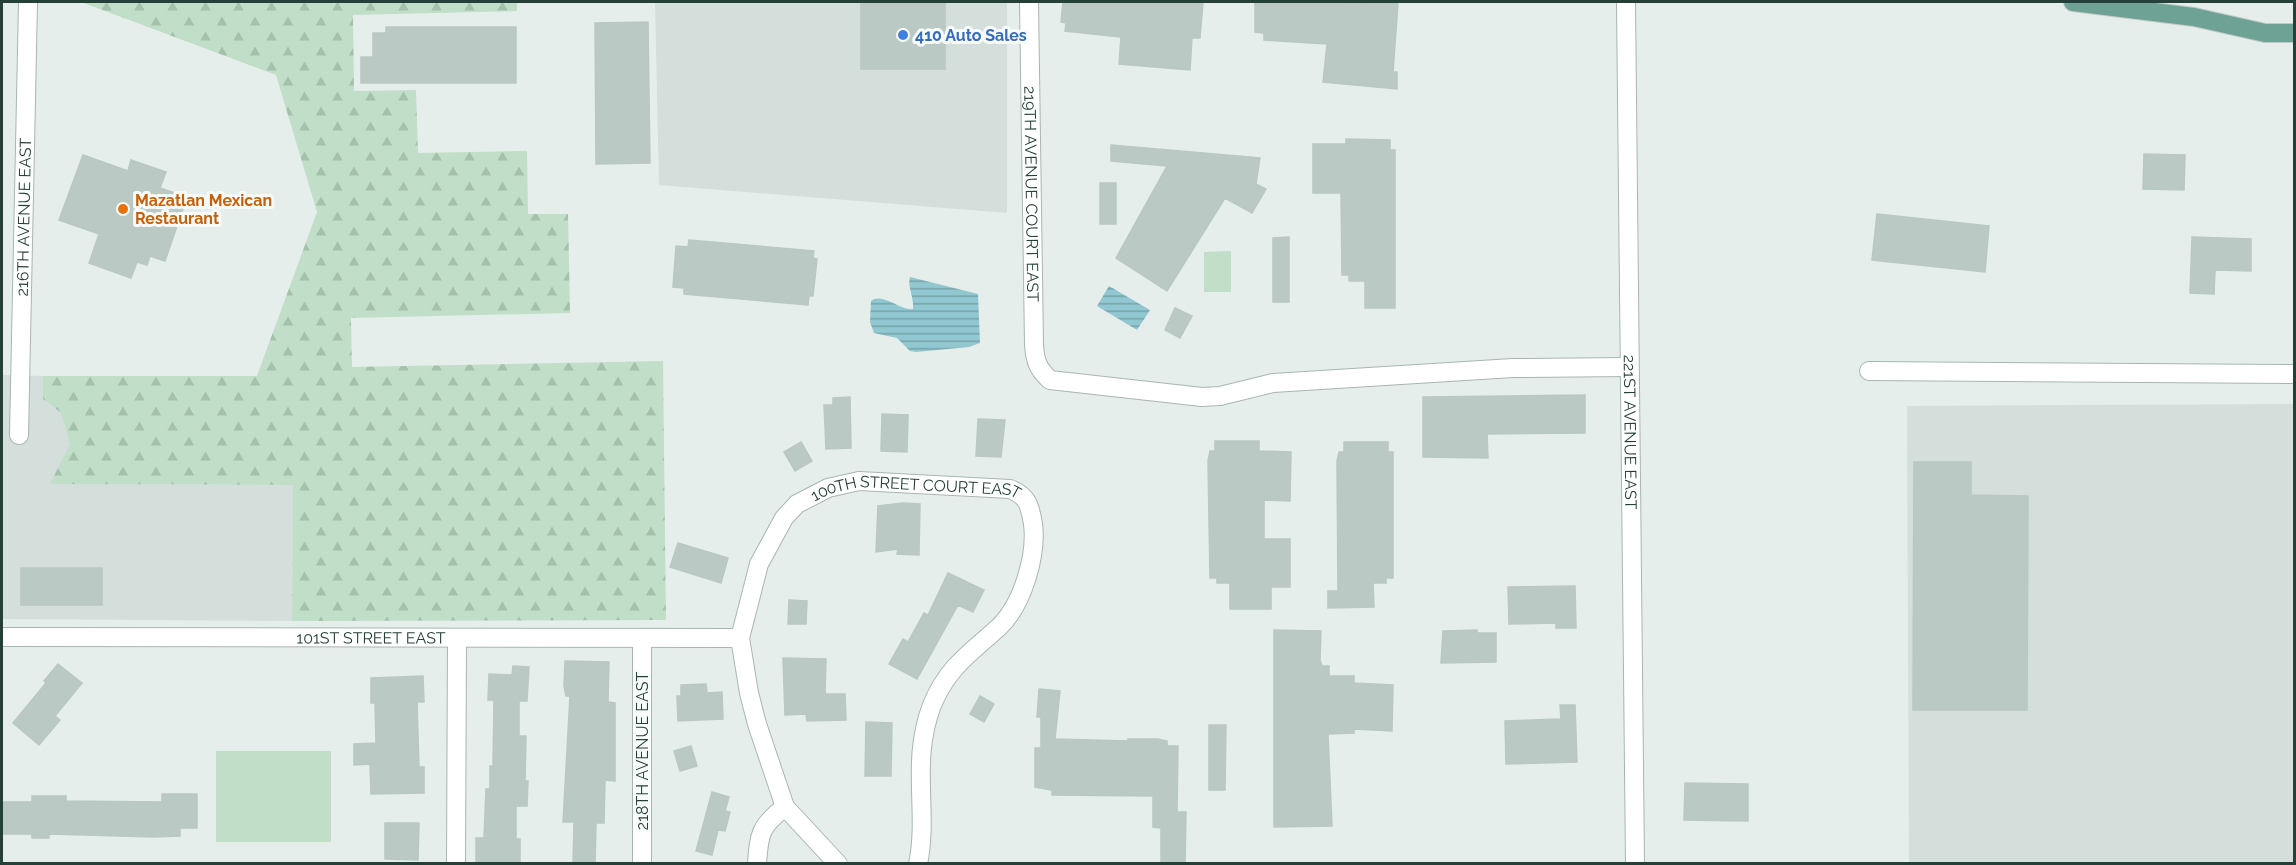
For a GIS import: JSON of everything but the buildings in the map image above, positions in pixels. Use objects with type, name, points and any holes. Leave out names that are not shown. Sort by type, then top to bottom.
[{"type":"main road","points":[[2073,2],[2194,17],[2265,33],[2295,33]]},
{"type":"street","name":"216TH AVENUE EAST","points":[[19,435],[28,2]]},
{"type":"street","name":"219TH AVENUE COURT EAST","points":[[1029,2],[1034,345],[1035,360],[1041,372],[1050,380],[1202,398],[1273,383],[1513,368],[1629,367]]},
{"type":"street","name":"221ST AVENUE EAST","points":[[1626,2],[1629,367],[1635,635],[1635,864]]},
{"type":"street","points":[[1869,371],[2295,374]]},
{"type":"street","name":"100TH STREET COURT EAST","points":[[740,638],[759,564],[784,518],[797,504],[828,488],[859,481],[967,485],[1010,489],[1022,494],[1030,506],[1034,532],[1033,558],[1026,578],[1009,614],[960,661],[943,684],[930,714],[919,764],[918,864]]},
{"type":"street","name":"101ST STREET EAST","points":[[2,637],[740,638]]},
{"type":"street","points":[[456,864],[457,638]]},
{"type":"street","points":[[740,638],[751,704],[785,807],[838,864]]},
{"type":"street","name":"218TH AVENUE EAST","points":[[642,639],[642,864]]},
{"type":"street","points":[[757,864],[759,837],[766,821],[785,807]]},
{"type":"shaded area","points":[[655,2],[1007,2],[1007,213],[659,185]]},
{"type":"shaded area","points":[[2,375],[43,376],[43,399],[61,413],[70,444],[51,484],[293,485],[292,621],[2,619]]},
{"type":"shaded area","points":[[2294,404],[2294,863],[1909,863],[1907,406]]},
{"type":"green space","points":[[81,2],[517,2],[517,11],[353,15],[354,91],[416,90],[418,153],[527,151],[528,214],[568,214],[570,313],[351,318],[352,367],[663,361],[666,620],[292,621],[293,485],[50,484],[70,444],[61,413],[43,399],[43,376],[257,376],[317,212],[276,75]]},
{"type":"green space","points":[[1231,251],[1231,292],[1204,292],[1204,252]]},
{"type":"green space","points":[[216,751],[331,751],[331,842],[216,842]]},
{"type":"water","points":[[910,277],[978,294],[980,343],[969,347],[916,352],[910,351],[897,338],[874,333],[870,322],[871,301],[881,299],[913,309]]},
{"type":"water","points":[[1109,286],[1150,310],[1137,330],[1097,306]]},
{"type":"place","name":"410 Auto Sales","points":[[903,35]]},
{"type":"place","name":"Mazatlan Mexican Restaurant","points":[[123,209]]}]
